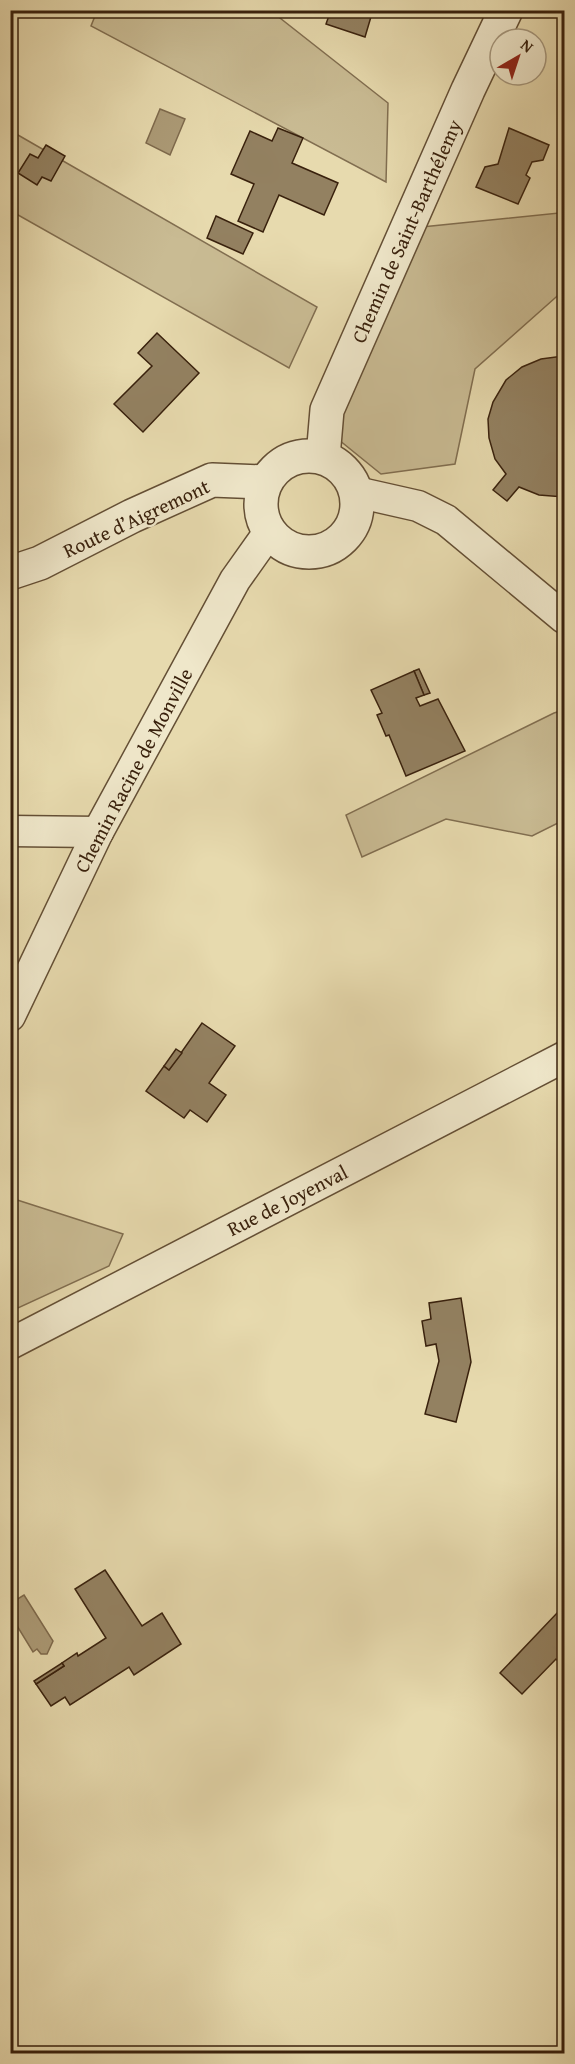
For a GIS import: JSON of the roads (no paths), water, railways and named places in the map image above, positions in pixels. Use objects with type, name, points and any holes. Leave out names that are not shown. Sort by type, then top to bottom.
[{"type":"street","name":"Chemin de Saint-Barthélemy","points":[[323,457],[327,410],[468,90],[506,10]]},
{"type":"street","points":[[300,455],[323,457],[338,464],[350,477],[356,492],[357,507],[354,522],[347,534],[335,544],[322,550],[300,551],[279,543],[269,532],[261,516],[260,499],[264,482],[279,465],[300,455]]},
{"type":"street","name":"Route d’Aigremont","points":[[10,573],[40,563],[132,516],[212,480],[264,482]]},
{"type":"street","points":[[356,492],[418,506],[446,520],[564,618]]},
{"type":"street","name":"Chemin Racine de Monville","points":[[10,1016],[98,832],[236,580],[269,532]]},
{"type":"street","points":[[10,831],[98,832]]},
{"type":"street","name":"Rue de Joyenval","points":[[10,1344],[564,1057]]}]
